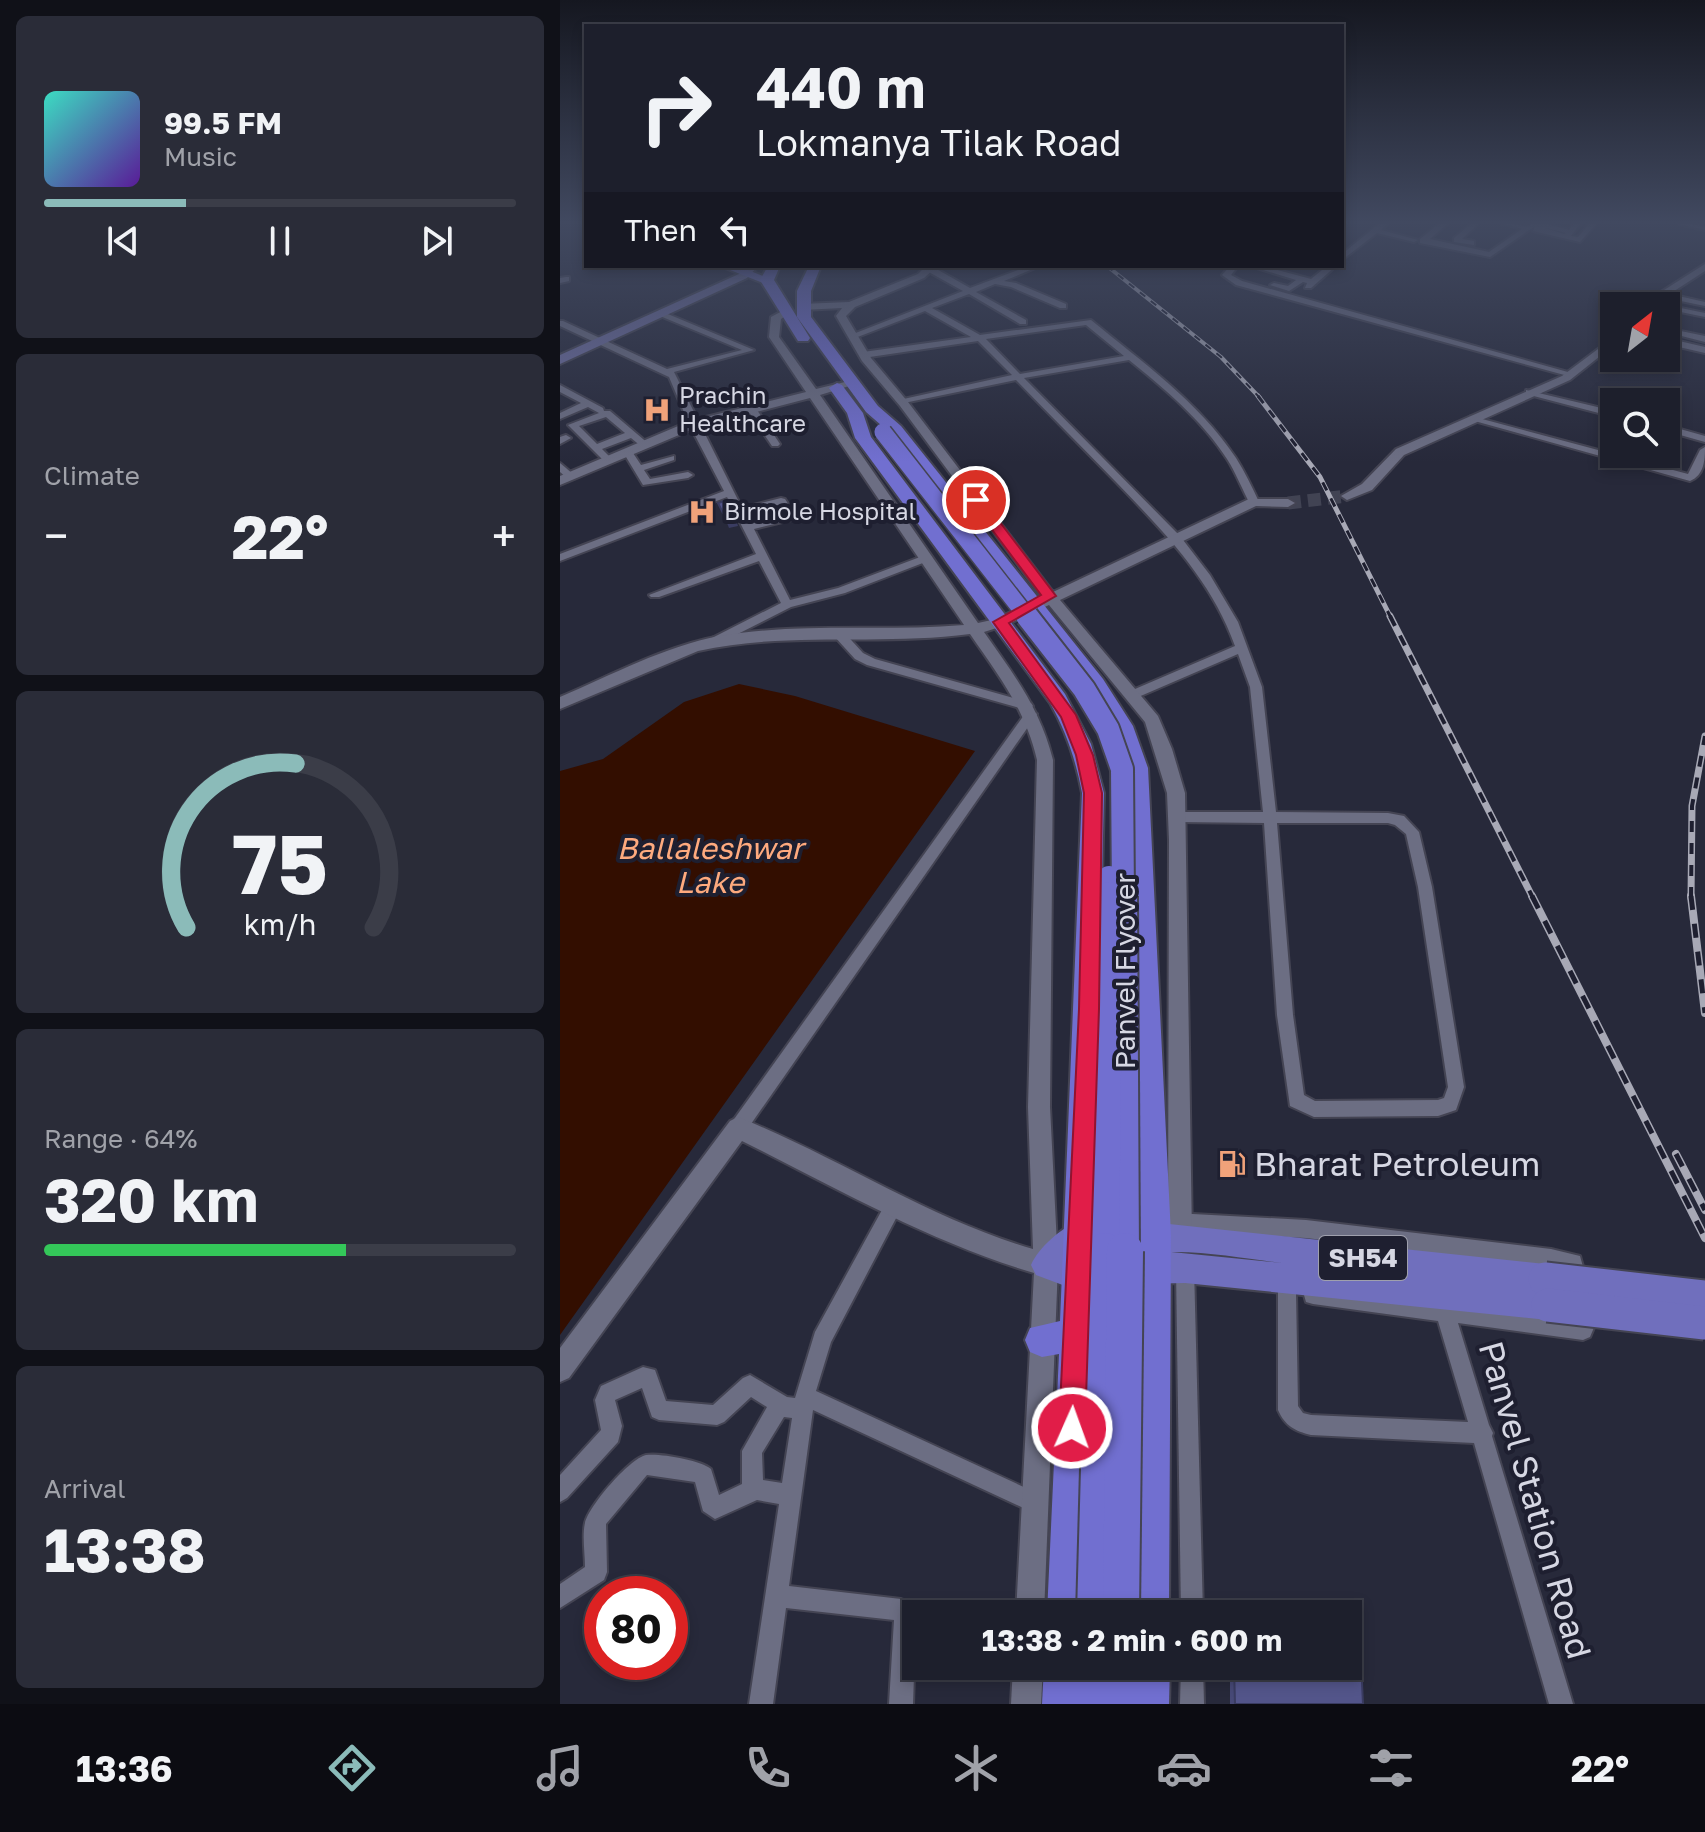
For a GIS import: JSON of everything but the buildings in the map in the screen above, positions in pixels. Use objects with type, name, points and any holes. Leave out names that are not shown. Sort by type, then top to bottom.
[{"type":"highway","points":[[782,303],[837,387],[871,422],[895,429],[1041,600],[1110,705],[1122,726],[1137,768],[1167,1229],[1154,1275],[1150,1600]]},
{"type":"highway","points":[[803,303],[804,317],[853,383],[871,422]]},
{"type":"highway","points":[[871,422],[863,438],[1068,715],[1085,755],[1093,793],[1089,1009],[1076,1275],[1066,1600]]},
{"type":"highway","name":"Panvel Flyover","points":[[871,422],[1072,693],[1095,732],[1107,771],[1104,1315],[1095,1600]]},
{"type":"highway","name":"Panvel Flyover","points":[[871,422],[1084,689],[1108,729],[1122,769],[1126,1223],[1121,1600]]},
{"type":"highway","points":[[1042,1340],[1075,1335]]},
{"type":"highway","points":[[1062,1704],[1063,1680]]},
{"type":"highway","points":[[1093,1704],[1094,1680]]},
{"type":"highway","points":[[1119,1704],[1120,1680]]},
{"type":"highway","points":[[1149,1704],[1150,1680]]},
{"type":"main road","points":[[560,360],[686,303]]},
{"type":"main road","name":"SH54","points":[[1079,1235],[1167,1229],[1547,1292],[1705,1323]]},
{"type":"main road","points":[[1046,1265],[1079,1235]]},
{"type":"main road","name":"SH54","points":[[1046,1265],[1076,1275],[1185,1275],[1705,1297]]},
{"type":"street","points":[[802,307],[857,303]]},
{"type":"street","points":[[852,336],[939,303]]},
{"type":"street","points":[[991,303],[1023,322]]},
{"type":"street","points":[[1055,303],[1063,306]]},
{"type":"street","points":[[1313,303],[1567,370]]},
{"type":"street","points":[[851,305],[841,316],[863,355],[902,402],[1041,600],[1152,720],[1164,749],[1176,793],[1177,817],[1167,1229],[1306,1229],[1573,1263],[1588,1318],[1583,1330],[1446,1315],[1185,1275],[1192,1600]]},
{"type":"street","points":[[925,308],[981,339],[1176,538],[1205,575],[1232,622],[1256,687],[1271,817],[1285,1015],[1296,1100],[1314,1109],[1438,1108],[1450,1104],[1456,1087],[1425,887],[1412,832],[1399,820],[1388,818],[1271,817],[1177,817]]},
{"type":"street","points":[[1680,309],[1705,315]]},
{"type":"street","points":[[786,312],[776,317],[774,337],[1029,710],[1042,746],[1045,776],[1039,1107],[1046,1265],[1030,1600]]},
{"type":"street","points":[[560,323],[669,371],[750,350],[663,314]]},
{"type":"street","points":[[863,355],[1088,322],[1212,432],[1230,455],[1254,502]]},
{"type":"street","points":[[1680,333],[1705,339]]},
{"type":"street","points":[[1567,370],[1600,340]]},
{"type":"street","points":[[1680,344],[1705,350]]},
{"type":"street","points":[[1347,496],[1367,487],[1400,452],[1548,383],[1600,349]]},
{"type":"street","points":[[902,402],[1130,357]]},
{"type":"street","points":[[669,371],[787,604]]},
{"type":"street","points":[[560,466],[565,479],[694,424],[853,383]]},
{"type":"street","points":[[560,388],[600,410]]},
{"type":"street","points":[[1529,392],[1600,410]]},
{"type":"street","points":[[560,416],[589,403]]},
{"type":"street","points":[[752,409],[775,444]]},
{"type":"street","points":[[608,460],[573,425],[605,412],[645,445]]},
{"type":"street","points":[[1466,423],[1690,478],[1695,474],[1705,450]]},
{"type":"street","points":[[1680,432],[1705,439]]},
{"type":"street","points":[[595,448],[632,434]]},
{"type":"street","points":[[628,452],[650,484],[688,475]]},
{"type":"street","points":[[638,469],[671,458]]},
{"type":"street","points":[[560,558],[729,493]]},
{"type":"street","points":[[739,512],[781,501],[793,516],[747,528]]},
{"type":"street","points":[[560,703],[694,647],[716,641],[838,633],[975,631],[1001,622],[1041,600],[1254,502],[1288,503]]},
{"type":"street","points":[[751,509],[759,525]]},
{"type":"street","points":[[655,595],[762,556]]},
{"type":"street","points":[[716,641],[787,604],[841,591],[924,559]]},
{"type":"street","points":[[838,633],[859,656],[871,662],[1029,710]]},
{"type":"street","points":[[1132,695],[1241,648]]},
{"type":"street","points":[[560,1369],[738,1128],[1029,710]]},
{"type":"street","points":[[738,1128],[894,1205],[999,1251],[1046,1265]]},
{"type":"street","points":[[761,1704],[804,1402],[822,1339],[894,1205]]},
{"type":"street","points":[[1287,1292],[1288,1410],[1297,1421],[1311,1425],[1483,1433]]},
{"type":"street","name":"Panvel Station Road","points":[[1446,1315],[1561,1704]]},
{"type":"street","points":[[1152,1339],[1168,1380],[1165,1600]]},
{"type":"street","points":[[560,1491],[611,1435],[612,1426],[605,1400],[608,1393],[648,1377],[659,1410],[717,1415],[750,1385],[780,1404],[804,1402],[1034,1502]]},
{"type":"street","points":[[753,1490],[752,1451],[780,1404]]},
{"type":"street","points":[[560,1597],[596,1572],[595,1525],[598,1517],[640,1468],[647,1465],[699,1472],[704,1476],[710,1504],[715,1508],[753,1490],[790,1495]]},
{"type":"street","points":[[775,1596],[901,1610],[907,1623],[901,1704]]},
{"type":"street","points":[[1026,1704],[1027,1680]]},
{"type":"street","points":[[1164,1680],[1164,1704]]},
{"type":"street","points":[[1192,1680],[1192,1704]]},
{"type":"water","name":"Ballaleshwar Lake","points":[[739,684],[795,696],[975,751],[560,1335],[560,771],[603,759],[684,702]]},
{"type":"tunnel","points":[[1288,503],[1347,496]]},
{"type":"railway","points":[[1153,303],[1221,357],[1260,398]]},
{"type":"railway","points":[[1258,396],[1320,477],[1391,618]]},
{"type":"railway","points":[[1390,616],[1533,898]]},
{"type":"railway","points":[[1691,896],[1692,806],[1705,736]]},
{"type":"railway","points":[[1532,896],[1705,1238]]},
{"type":"railway","points":[[1691,896],[1705,1013]]},
{"type":"railway","points":[[1676,1154],[1705,1210]]},
{"type":"place","name":"Prachin Healthcare","points":[[657,410]]},
{"type":"place","name":"Birmole Hospital","points":[[702,512]]},
{"type":"place","name":"Bharat Petroleum","points":[[1232,1164]]},
{"type":"route","points":[[976,500],[1049,596],[1001,622],[1068,715],[1085,755],[1093,793],[1089,1009],[1072,1428]]}]
